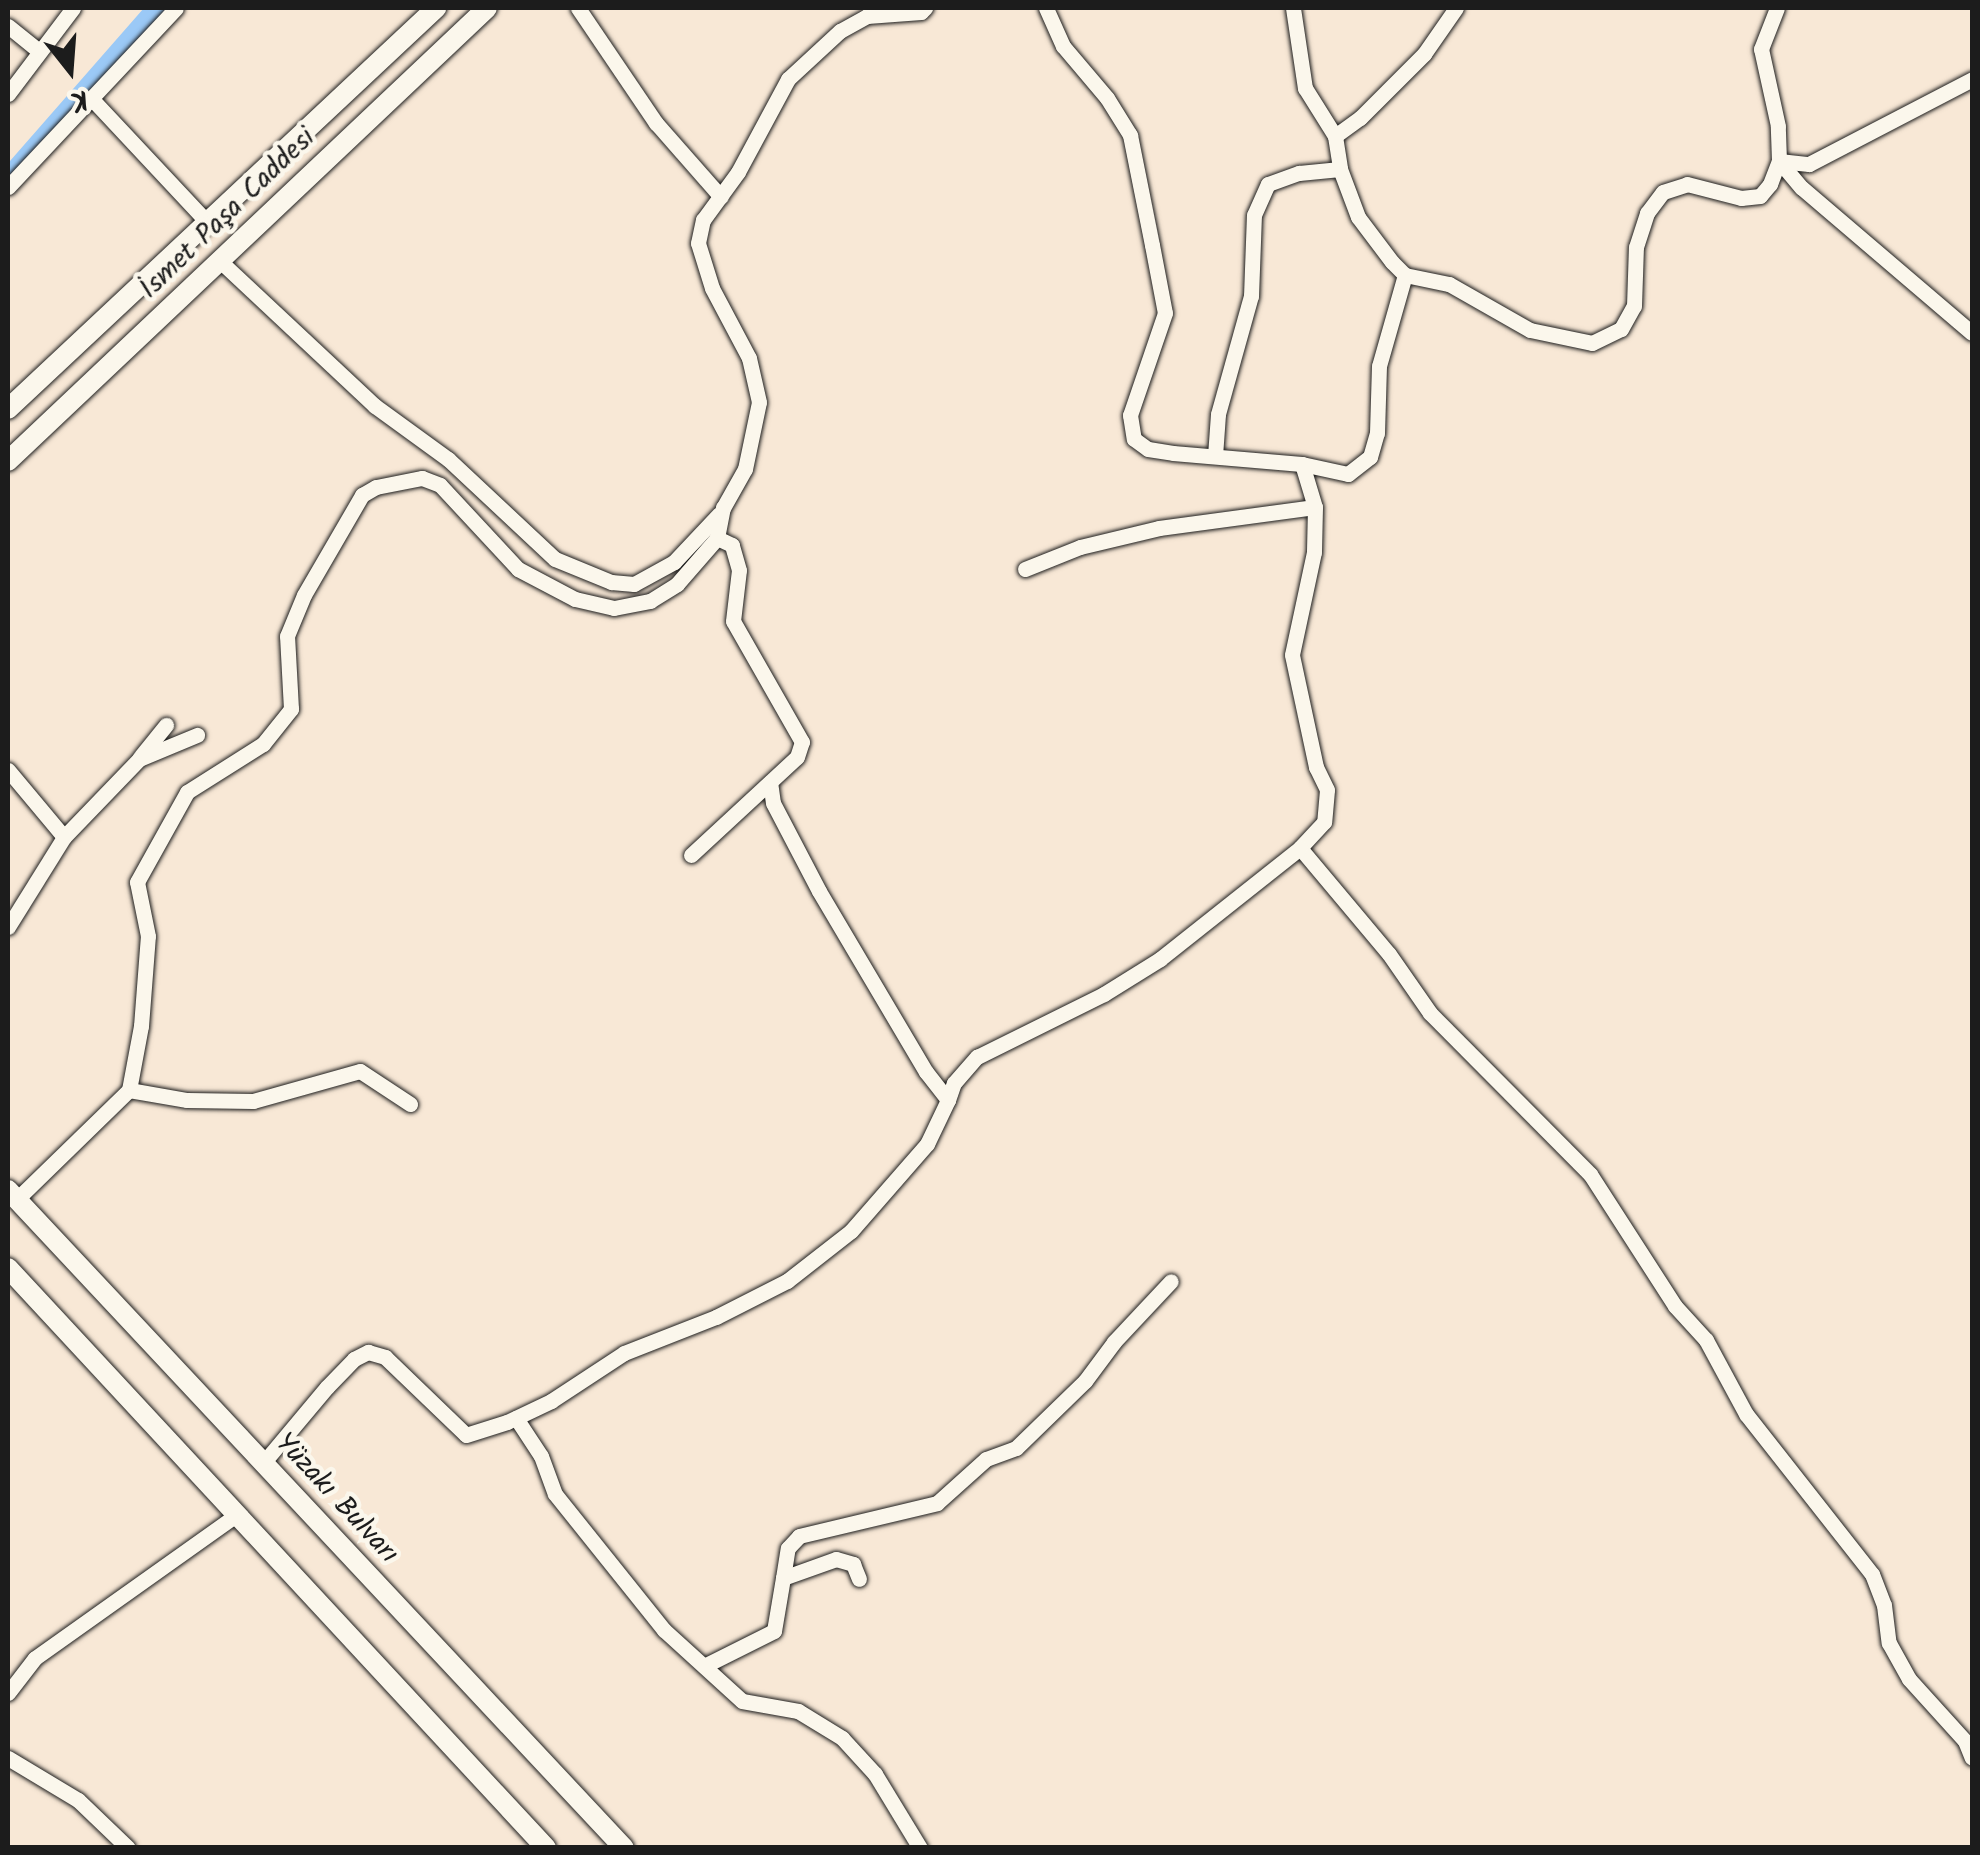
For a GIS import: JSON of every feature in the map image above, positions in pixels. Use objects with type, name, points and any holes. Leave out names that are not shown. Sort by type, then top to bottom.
[{"type":"main road","points":[[8,409],[436,8]]},
{"type":"main road","name":"İsmet Paşa Caddesi","points":[[8,461],[488,8]]},
{"type":"main road","name":"Yüzakı Bulvarı","points":[[12,1194],[624,1848]]},
{"type":"main road","points":[[8,1268],[546,1848]]},
{"type":"street","points":[[8,94],[73,8]]},
{"type":"street","points":[[8,188],[176,8]]},
{"type":"street","points":[[578,8],[656,122],[721,196]]},
{"type":"street","points":[[220,261],[374,406],[448,460],[554,560],[610,582],[634,584],[686,551],[722,508],[745,469],[759,402],[749,358],[712,288],[698,243],[704,220],[788,79],[866,12],[920,12],[925,8]]},
{"type":"street","points":[[1046,8],[1063,46],[1106,98],[1130,135],[1164,313],[1130,415],[1134,439],[1148,448],[1302,464],[1348,474],[1370,457],[1377,433],[1379,366],[1405,275]]},
{"type":"street","points":[[1293,8],[1305,88],[1335,136],[1340,169],[1358,217],[1405,275],[1449,284],[1530,330],[1592,343],[1621,329],[1634,306],[1636,247],[1647,213],[1663,192],[1687,184],[1742,198],[1760,196],[1779,161],[1778,126],[1761,49],[1777,8]]},
{"type":"street","points":[[1335,136],[1360,118],[1424,54],[1456,8]]},
{"type":"street","points":[[8,26],[38,50]]},
{"type":"street","points":[[1779,161],[1809,164],[1972,79]]},
{"type":"street","points":[[91,98],[208,222]]},
{"type":"street","points":[[1779,161],[1802,188],[1972,333]]},
{"type":"street","points":[[1215,456],[1218,414],[1251,296],[1254,214],[1268,184],[1299,173],[1340,169]]},
{"type":"street","points":[[264,1462],[340,1373],[368,1352],[385,1357],[466,1435],[516,1418],[624,1353],[716,1317],[787,1281],[852,1231],[926,1144],[954,1083],[977,1057],[1090,1002],[1160,959],[1300,848],[1324,822],[1327,790],[1316,767],[1292,655],[1308,593],[1315,508],[1302,464]]},
{"type":"street","points":[[12,1194],[129,1090],[142,1026],[148,936],[137,882],[187,792],[262,744],[291,709],[287,636],[304,595],[362,495],[376,487],[422,478],[440,485],[518,569],[576,598],[614,608],[650,601],[677,584],[717,538],[722,508]]},
{"type":"street","points":[[1026,568],[1080,546],[1159,528],[1315,508]]},
{"type":"street","points":[[692,855],[797,757],[802,742],[733,621],[739,570],[732,545],[717,538]]},
{"type":"street","points":[[8,927],[64,837],[139,759],[166,724]]},
{"type":"street","points":[[139,759],[198,735]]},
{"type":"street","points":[[8,770],[64,837]]},
{"type":"street","points":[[770,782],[773,803],[820,891],[926,1072],[948,1100]]},
{"type":"street","points":[[1300,848],[1390,954],[1430,1014],[1590,1174],[1676,1306],[1706,1340],[1746,1414],[1872,1574],[1884,1605],[1889,1642],[1908,1679],[1939,1718],[1966,1741],[1972,1758]]},
{"type":"street","points":[[129,1090],[187,1100],[254,1101],[360,1071],[410,1104]]},
{"type":"street","points":[[706,1666],[774,1631],[788,1548],[799,1536],[937,1503],[986,1459],[1016,1448],[1085,1381],[1114,1342],[1171,1281]]},
{"type":"street","points":[[516,1418],[541,1456],[554,1494],[664,1630],[742,1701],[798,1711],[842,1738],[884,1785],[920,1848]]},
{"type":"street","points":[[8,1693],[35,1658],[238,1514]]},
{"type":"street","points":[[783,1578],[836,1559],[853,1564],[859,1579]]},
{"type":"street","points":[[8,1758],[78,1800],[128,1848]]},
{"type":"waterway","points":[[8,177],[156,8]]}]
